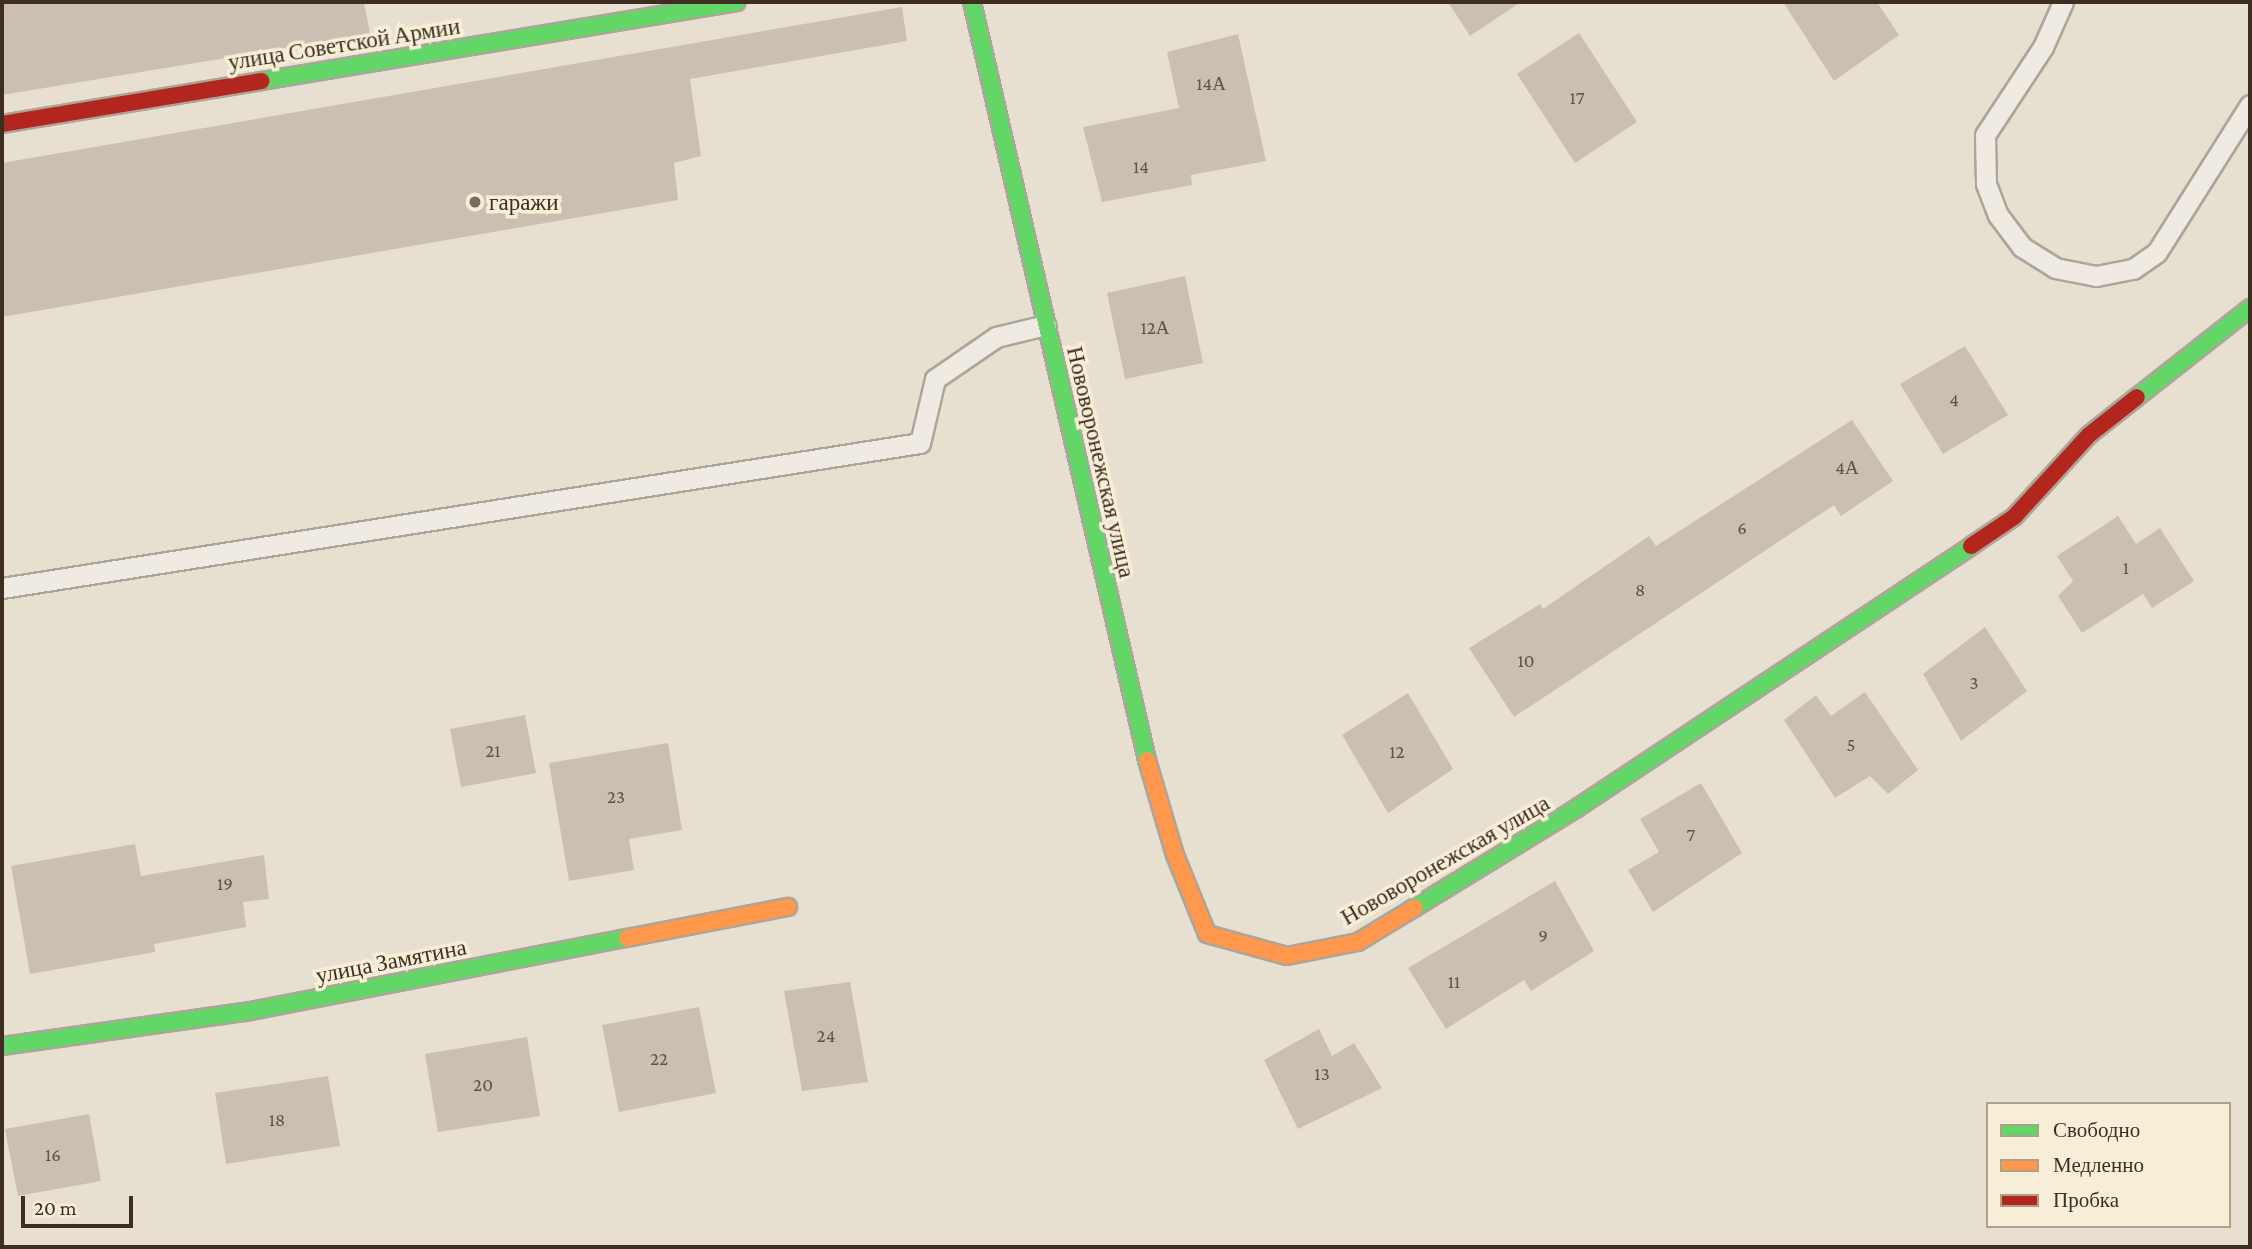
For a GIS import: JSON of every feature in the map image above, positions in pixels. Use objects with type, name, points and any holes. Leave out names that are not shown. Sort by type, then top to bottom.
[{"type":"street","name":"улица Советской Армии","points":[[2,124],[736,2]]},
{"type":"street","name":"Нововоронежская улица","points":[[972,2],[1149,770],[1175,855],[1207,934],[1287,956],[1358,942],[1577,808],[2014,517],[2089,435],[2250,308]]},
{"type":"street","name":"улица Замятина","points":[[2,1046],[245,1012],[788,907]]},
{"type":"lane","points":[[2063,2],[2043,47],[1985,135],[1986,184],[1998,215],[2022,247],[2055,268],[2096,276],[2133,269],[2157,251],[2250,105]]},
{"type":"lane","points":[[2,588],[920,443],[935,379],[996,337],[1046,325]]},
{"type":"building","points":[[2,2],[364,2],[370,34],[2,95]]},
{"type":"building","points":[[1448,2],[1521,2],[1470,36]]},
{"type":"building","points":[[1783,2],[1877,2],[1899,35],[1834,81]]},
{"type":"building","points":[[902,7],[907,41],[690,79],[701,156],[674,163],[678,200],[2,317],[2,163]]},
{"type":"building","points":[[1579,33],[1637,122],[1575,163],[1517,74]]},
{"type":"building","points":[[1238,34],[1266,161],[1191,175],[1192,185],[1102,202],[1083,127],[1179,108],[1167,52]]},
{"type":"building","points":[[1185,276],[1203,363],[1125,379],[1107,293]]},
{"type":"building","points":[[1965,346],[2008,415],[1943,454],[1900,384]]},
{"type":"building","points":[[1852,420],[1893,481],[1841,516],[1834,505],[1514,717],[1469,648],[1540,604],[1543,609],[1649,536],[1656,546]]},
{"type":"building","points":[[2118,516],[2136,544],[2160,528],[2194,581],[2152,608],[2143,594],[2082,633],[2058,596],[2073,581],[2057,556]]},
{"type":"building","points":[[1985,627],[2027,691],[1961,741],[1923,674]]},
{"type":"building","points":[[1865,692],[1918,770],[1888,794],[1870,776],[1835,798],[1784,720],[1816,695],[1831,716]]},
{"type":"building","points":[[1408,693],[1453,769],[1388,813],[1342,735]]},
{"type":"building","points":[[525,715],[536,773],[461,787],[450,729]]},
{"type":"building","points":[[668,743],[682,830],[629,839],[634,870],[569,881],[549,763]]},
{"type":"building","points":[[1701,783],[1742,853],[1653,912],[1628,870],[1659,852],[1640,819]]},
{"type":"building","points":[[135,844],[141,876],[264,855],[269,899],[243,902],[246,927],[154,944],[155,952],[30,974],[11,866]]},
{"type":"building","points":[[1555,881],[1594,951],[1531,991],[1524,980],[1446,1029],[1408,968]]},
{"type":"building","points":[[850,982],[868,1082],[802,1091],[784,991]]},
{"type":"building","points":[[699,1007],[716,1093],[619,1112],[602,1025]]},
{"type":"building","points":[[1319,1029],[1332,1056],[1354,1043],[1382,1088],[1298,1129],[1264,1060]]},
{"type":"building","points":[[527,1037],[540,1116],[438,1132],[425,1054]]},
{"type":"building","points":[[328,1076],[340,1146],[226,1164],[215,1093]]},
{"type":"building","points":[[89,1114],[101,1181],[18,1196],[5,1129]]},
{"type":"traffic: fast","points":[[261,81],[736,2]]},
{"type":"traffic: fast","points":[[972,2],[1147,760]]},
{"type":"traffic: fast","points":[[2137,397],[2250,308]]},
{"type":"traffic: fast","points":[[1414,908],[1577,808],[1971,546]]},
{"type":"traffic: fast","points":[[2,1046],[245,1012],[627,938]]},
{"type":"traffic: slow","points":[[1147,760],[1175,855],[1207,934],[1287,956],[1358,942],[1414,908]]},
{"type":"traffic: slow","points":[[627,938],[788,907]]},
{"type":"traffic: jam","points":[[2,124],[261,81]]},
{"type":"traffic: jam","points":[[1971,546],[2014,517],[2089,435],[2137,397]]},
{"type":"place","name":"гаражи","points":[[475,202]]}]
